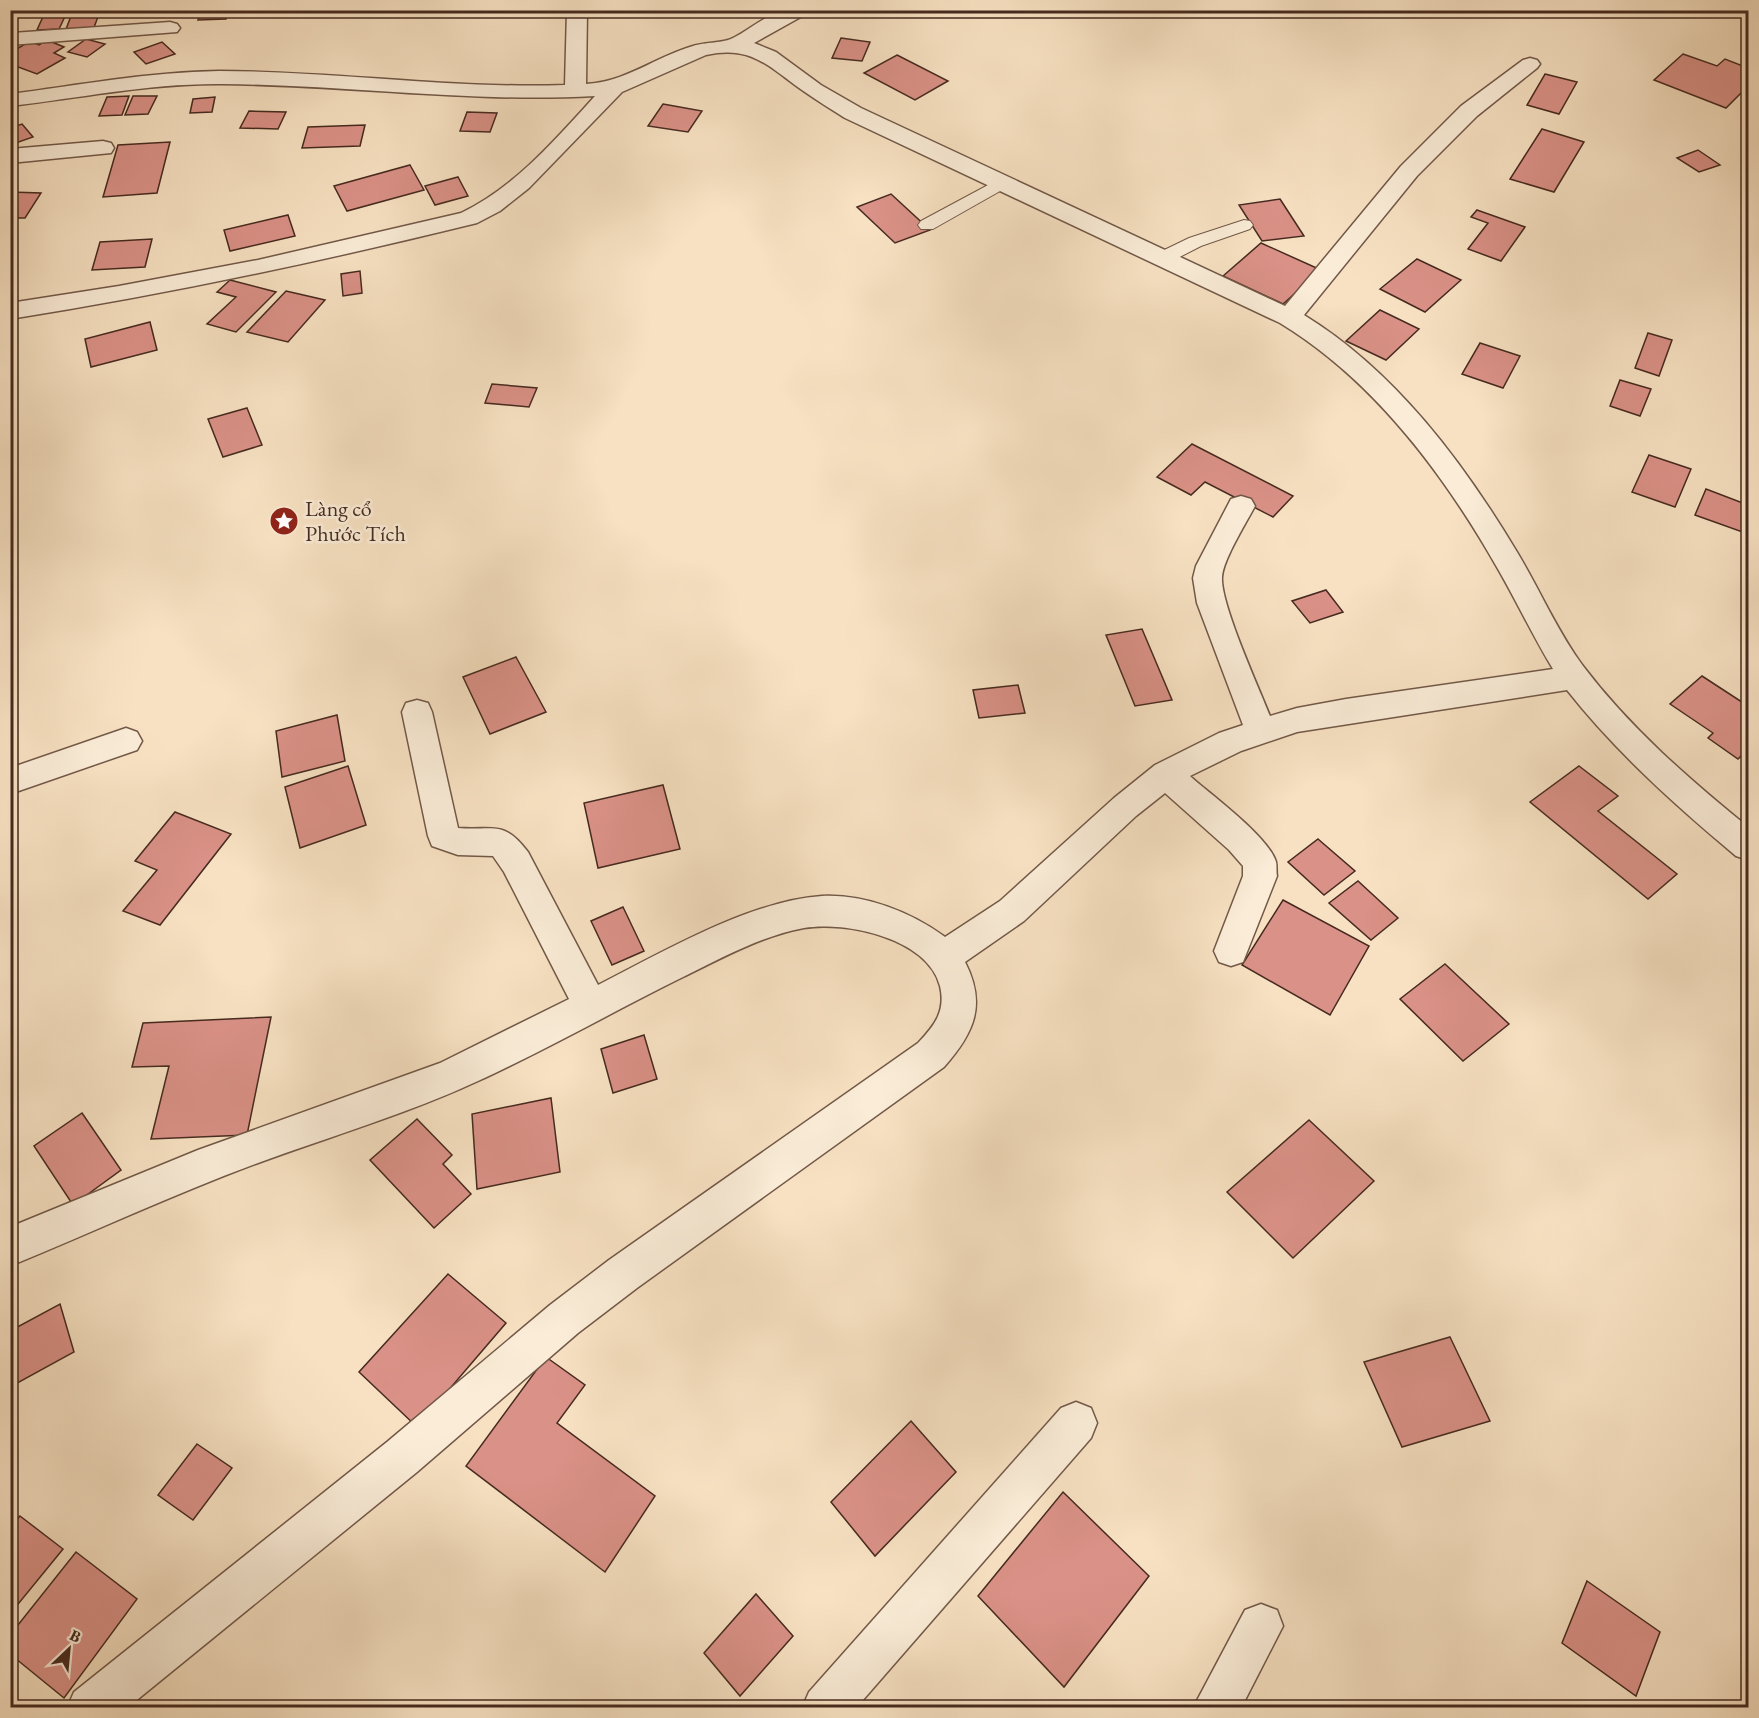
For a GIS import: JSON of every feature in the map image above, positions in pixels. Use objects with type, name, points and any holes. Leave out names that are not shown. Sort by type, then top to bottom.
[{"type":"street","points":[[574,91],[577,10]]},
{"type":"street","points":[[736,46],[759,30],[799,10]]},
{"type":"street","points":[[11,40],[31,17]]},
{"type":"street","points":[[11,40],[170,28]]},
{"type":"street","points":[[10,100],[144,81],[194,78],[298,80],[483,92],[574,91],[614,88],[699,49],[736,46],[768,54],[814,89],[893,134],[1003,182],[1161,259],[1289,317],[1341,353],[1392,404],[1461,489],[1508,560],[1575,677],[1632,745],[1676,786],[1749,846]]},
{"type":"street","points":[[1289,317],[1408,171],[1469,111],[1530,64]]},
{"type":"street","points":[[10,311],[119,294],[258,267],[469,218],[499,204],[513,192],[590,116],[614,88]]},
{"type":"street","points":[[10,156],[103,148]]},
{"type":"street","points":[[1241,506],[1210,566],[1207,578],[1212,603],[1260,730]]},
{"type":"street","points":[[943,958],[1012,912],[1125,807],[1166,774],[1202,754],[1260,730],[1346,711],[1575,677]]},
{"type":"street","points":[[417,712],[444,836],[459,842],[485,840],[503,844],[516,862],[591,1005]]},
{"type":"street","points":[[10,781],[126,741]]},
{"type":"street","points":[[1166,774],[1240,840],[1259,862],[1260,876],[1231,951]]},
{"type":"street","points":[[10,1247],[142,1189],[265,1143],[337,1120],[455,1074],[713,945],[793,916],[822,911],[851,911],[879,918],[926,943],[943,958],[955,978],[961,1006],[951,1031],[931,1055],[623,1274],[564,1319],[402,1457],[90,1707]]},
{"type":"street","points":[[825,1707],[1076,1423]]},
{"type":"street","points":[[1216,1707],[1261,1626]]},
{"type":"lane","points":[[927,225],[1003,182]]},
{"type":"lane","points":[[1161,259],[1196,242],[1244,225]]},
{"type":"building","points":[[46,10],[68,10],[59,29],[37,30]]},
{"type":"building","points":[[202,10],[228,10],[226,19],[198,20]]},
{"type":"building","points":[[99,14],[93,30],[65,32],[71,16]]},
{"type":"building","points":[[841,38],[870,42],[862,61],[832,58]]},
{"type":"building","points":[[86,39],[105,44],[87,57],[68,52]]},
{"type":"building","points":[[47,40],[64,47],[54,53],[65,58],[37,74],[10,64],[10,53],[30,41],[39,45]]},
{"type":"building","points":[[162,42],[175,54],[146,64],[134,52]]},
{"type":"building","points":[[1683,54],[1717,66],[1725,59],[1748,68],[1748,86],[1726,108],[1654,80]]},
{"type":"building","points":[[897,55],[948,81],[915,100],[864,73]]},
{"type":"building","points":[[1545,74],[1577,82],[1559,114],[1527,105]]},
{"type":"building","points":[[129,96],[122,115],[99,116],[107,97]]},
{"type":"building","points":[[133,96],[157,96],[148,114],[125,115]]},
{"type":"building","points":[[215,97],[212,112],[190,113],[193,99]]},
{"type":"building","points":[[663,104],[702,111],[688,132],[648,126]]},
{"type":"building","points":[[249,111],[286,112],[278,129],[240,128]]},
{"type":"building","points":[[467,112],[497,113],[490,132],[460,131]]},
{"type":"building","points":[[22,124],[33,137],[10,145],[10,128]]},
{"type":"building","points":[[365,125],[360,146],[302,148],[308,127]]},
{"type":"building","points":[[1542,129],[1584,142],[1554,192],[1510,179]]},
{"type":"building","points":[[170,142],[157,193],[103,197],[118,145]]},
{"type":"building","points":[[1698,150],[1720,165],[1699,172],[1677,158]]},
{"type":"building","points":[[410,165],[424,190],[347,211],[334,186]]},
{"type":"building","points":[[458,177],[468,196],[435,205],[425,186]]},
{"type":"building","points":[[10,192],[41,193],[25,218],[10,218]]},
{"type":"building","points":[[891,194],[930,230],[895,243],[857,207]]},
{"type":"building","points":[[1280,199],[1304,236],[1262,241],[1239,205]]},
{"type":"building","points":[[1477,210],[1525,227],[1501,261],[1468,249],[1488,223],[1471,217]]},
{"type":"building","points":[[288,215],[295,236],[230,251],[224,230]]},
{"type":"building","points":[[152,239],[145,267],[92,270],[100,242]]},
{"type":"building","points":[[1261,243],[1321,270],[1283,304],[1223,276]]},
{"type":"building","points":[[1417,259],[1461,280],[1425,312],[1380,289]]},
{"type":"building","points":[[360,271],[362,293],[343,296],[341,274]]},
{"type":"building","points":[[230,280],[276,292],[236,332],[207,324],[236,297],[217,292]]},
{"type":"building","points":[[286,291],[325,300],[288,342],[247,332]]},
{"type":"building","points":[[1380,310],[1419,329],[1386,360],[1346,341]]},
{"type":"building","points":[[150,322],[157,350],[91,367],[85,339]]},
{"type":"building","points":[[1648,333],[1672,340],[1659,376],[1635,368]]},
{"type":"building","points":[[1480,343],[1520,356],[1503,388],[1462,374]]},
{"type":"building","points":[[1620,380],[1651,389],[1640,416],[1610,406]]},
{"type":"building","points":[[492,384],[537,388],[529,407],[485,403]]},
{"type":"building","points":[[247,408],[262,445],[223,457],[208,419]]},
{"type":"building","points":[[1192,444],[1293,496],[1273,517],[1205,482],[1191,495],[1157,477]]},
{"type":"building","points":[[1649,455],[1691,469],[1675,507],[1632,492]]},
{"type":"building","points":[[1706,489],[1748,505],[1748,534],[1695,515]]},
{"type":"building","points":[[1326,590],[1343,612],[1310,623],[1292,601]]},
{"type":"building","points":[[1142,629],[1172,700],[1135,706],[1106,635]]},
{"type":"building","points":[[516,657],[546,712],[490,734],[463,677]]},
{"type":"building","points":[[1702,676],[1748,706],[1748,749],[1738,759],[1708,738],[1713,733],[1670,704]]},
{"type":"building","points":[[1018,685],[1025,713],[979,718],[973,690]]},
{"type":"building","points":[[337,715],[345,761],[282,777],[276,731]]},
{"type":"building","points":[[348,766],[366,825],[300,848],[285,787]]},
{"type":"building","points":[[1579,766],[1618,796],[1598,811],[1677,874],[1648,899],[1530,802]]},
{"type":"building","points":[[663,785],[680,849],[598,868],[584,803]]},
{"type":"building","points":[[175,812],[231,834],[160,925],[123,911],[157,870],[135,861]]},
{"type":"building","points":[[1318,839],[1355,871],[1324,895],[1288,862]]},
{"type":"building","points":[[1358,881],[1398,918],[1371,940],[1329,903]]},
{"type":"building","points":[[1283,900],[1369,946],[1330,1015],[1242,965]]},
{"type":"building","points":[[623,907],[644,951],[612,965],[591,921]]},
{"type":"building","points":[[1445,964],[1509,1024],[1463,1061],[1400,999]]},
{"type":"building","points":[[271,1017],[247,1135],[151,1139],[169,1066],[132,1067],[143,1023]]},
{"type":"building","points":[[644,1035],[657,1079],[613,1093],[601,1049]]},
{"type":"building","points":[[551,1098],[560,1172],[477,1189],[472,1114]]},
{"type":"building","points":[[82,1113],[121,1170],[73,1205],[34,1146]]},
{"type":"building","points":[[417,1119],[452,1155],[443,1164],[471,1194],[434,1228],[370,1160]]},
{"type":"building","points":[[1309,1120],[1374,1181],[1293,1258],[1227,1192]]},
{"type":"building","points":[[448,1274],[506,1323],[417,1427],[359,1372]]},
{"type":"building","points":[[60,1304],[74,1352],[10,1387],[10,1331]]},
{"type":"building","points":[[1450,1337],[1490,1421],[1402,1447],[1364,1362]]},
{"type":"building","points":[[546,1357],[585,1385],[557,1423],[655,1496],[605,1572],[466,1466]]},
{"type":"building","points":[[911,1421],[956,1472],[875,1556],[831,1502]]},
{"type":"building","points":[[197,1444],[232,1468],[193,1520],[158,1495]]},
{"type":"building","points":[[1063,1492],[1149,1576],[1064,1687],[978,1596]]},
{"type":"building","points":[[20,1516],[63,1549],[10,1614],[10,1527]]},
{"type":"building","points":[[76,1552],[137,1599],[64,1698],[10,1654],[10,1635]]},
{"type":"building","points":[[1587,1581],[1660,1632],[1636,1696],[1562,1643]]},
{"type":"building","points":[[756,1594],[793,1636],[740,1696],[704,1653]]},
{"type":"place","name":"Làng cổ Phước Tích","points":[[284,521]]}]
